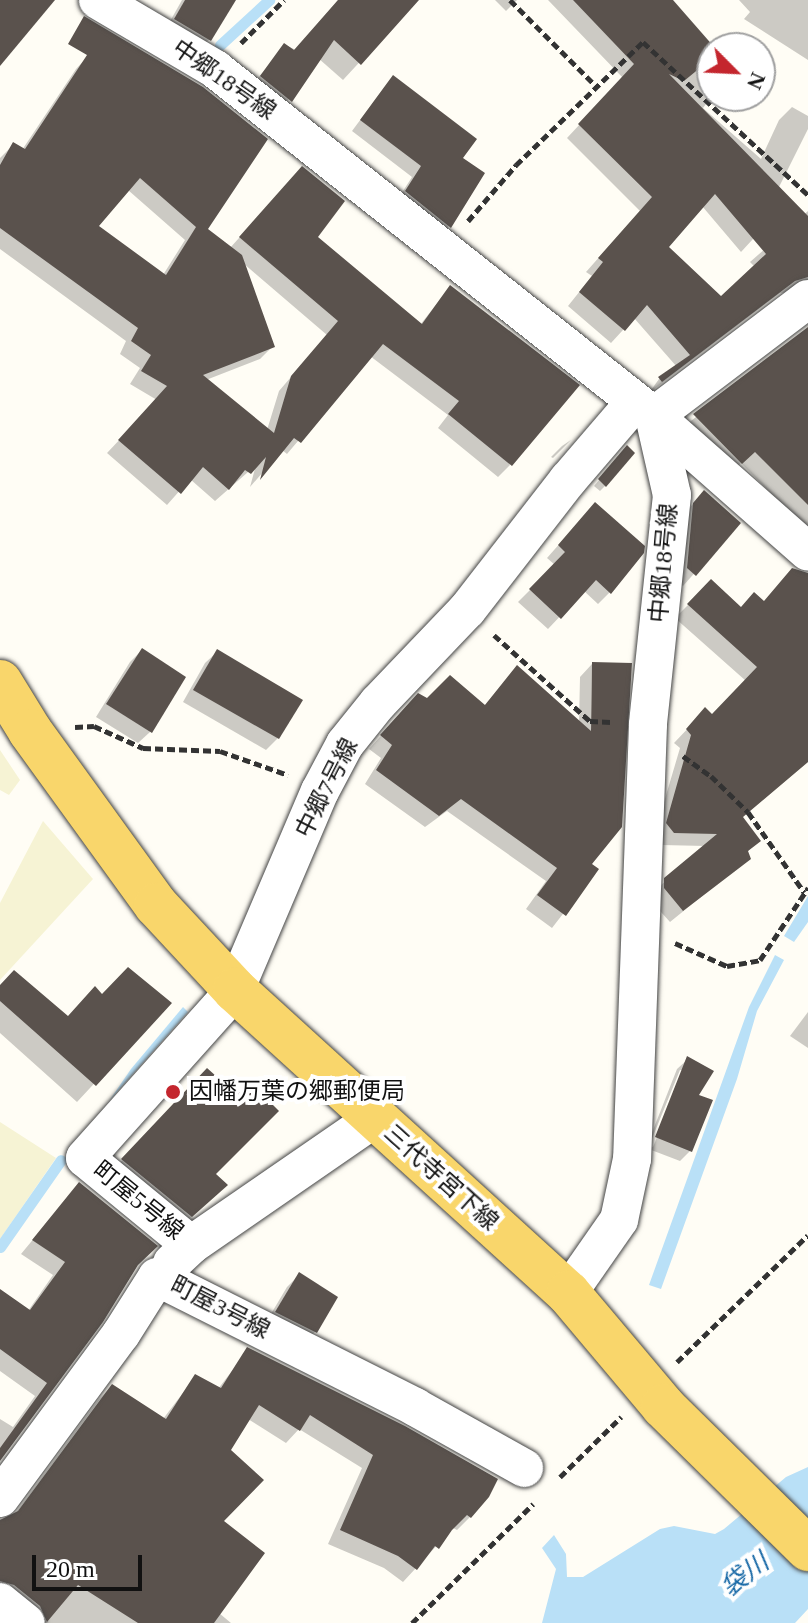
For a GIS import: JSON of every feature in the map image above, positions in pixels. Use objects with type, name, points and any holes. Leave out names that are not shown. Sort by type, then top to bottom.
[{"type":"main road","name":"三代寺宮下線","points":[[0,682],[30,731],[156,905],[235,990],[568,1293],[656,1398],[808,1549]]},
{"type":"street","name":"中郷18号線","points":[[98,0],[215,69],[644,409],[672,495],[648,730],[642,927],[628,1191],[619,1220],[568,1293]]},
{"type":"street","name":"中郷7号線","points":[[85,1158],[235,990],[320,791],[345,744],[378,703],[467,610],[568,480],[644,409],[808,299]]},
{"type":"street","points":[[644,409],[808,552]]},
{"type":"street","points":[[191,1245],[375,1118]]},
{"type":"street","name":"町屋5号線","points":[[85,1158],[191,1245],[157,1277]]},
{"type":"street","name":"町屋3号線","points":[[0,1498],[121,1334],[157,1277],[415,1407],[524,1468]]},
{"type":"street","points":[[0,1602],[26,1623]]},
{"type":"path","points":[[215,69],[284,0]]},
{"type":"path","points":[[510,0],[596,86]]},
{"type":"path","points":[[444,249],[495,188],[643,42],[808,195]]},
{"type":"path","points":[[467,610],[590,721],[648,730],[711,776],[748,812],[806,890],[760,960],[741,965],[727,966],[642,927]]},
{"type":"path","points":[[30,731],[94,726],[143,748],[220,751],[289,775],[320,791]]},
{"type":"path","points":[[656,1398],[808,1235]]},
{"type":"shaded area","points":[[0,750],[20,780],[9,795],[0,790]]},
{"type":"shaded area","points":[[43,821],[93,879],[0,980],[0,903]]},
{"type":"shaded area","points":[[0,1122],[56,1158],[0,1239]]},
{"type":"water","points":[[808,896],[808,922],[794,942],[784,936]]},
{"type":"water","points":[[775,955],[784,960],[757,1011],[737,1079],[661,1289],[649,1285],[749,1007]]},
{"type":"water","points":[[183,1007],[188,1012],[109,1101],[131,1069]]},
{"type":"water","name":"袋川","points":[[808,1467],[808,1609],[795,1623],[542,1623],[556,1569],[542,1548],[554,1535],[566,1554],[567,1577],[583,1577],[660,1529],[674,1526],[715,1534],[786,1477]]},
{"type":"building","points":[[0,0],[55,0],[0,66]]},
{"type":"building","points":[[185,0],[236,0],[211,41],[174,19]]},
{"type":"building","points":[[338,0],[419,0],[361,65],[334,40],[292,102],[260,76],[284,43],[294,50]]},
{"type":"building","points":[[573,0],[673,0],[701,32],[696,32],[696,71],[684,81],[669,74],[696,102],[696,112],[706,112],[808,216],[808,277],[795,281],[662,382],[658,377],[690,355],[647,305],[625,331],[579,292],[603,262],[598,258],[652,197],[578,124],[634,64]],"holes":[[[715,194],[766,254],[721,296],[669,247]]]},
{"type":"building","points":[[84,16],[203,87],[268,139],[208,229],[242,255],[275,347],[203,375],[274,433],[291,376],[338,321],[239,237],[302,166],[345,201],[318,237],[422,324],[450,285],[580,385],[512,466],[448,414],[459,401],[383,344],[301,443],[294,438],[260,480],[266,457],[251,474],[245,470],[229,490],[203,467],[181,494],[118,440],[167,386],[141,371],[151,355],[131,341],[138,328],[0,228],[0,165],[13,142],[25,149],[87,55],[68,44]],"holes":[[[140,178],[196,227],[166,275],[99,226]]]},
{"type":"building","points":[[393,75],[477,139],[463,158],[485,173],[451,228],[405,191],[421,166],[360,120]]},
{"type":"building","points":[[808,327],[808,505],[755,452],[742,464],[693,414]]},
{"type":"building","points":[[627,445],[635,453],[606,487],[598,479]]},
{"type":"building","points":[[704,490],[741,523],[696,576],[687,568],[693,503]]},
{"type":"building","points":[[595,502],[645,546],[644,553],[611,594],[596,580],[561,619],[529,589],[565,552],[558,545]]},
{"type":"building","points":[[792,568],[808,573],[808,762],[743,817],[761,841],[748,851],[751,859],[683,911],[664,888],[664,878],[717,834],[674,833],[666,823],[691,735],[686,729],[705,707],[712,714],[757,667],[687,604],[711,579],[741,607],[754,592],[764,601]]},
{"type":"building","points":[[142,648],[186,677],[152,733],[106,704]]},
{"type":"building","points":[[217,649],[303,700],[279,739],[193,690]]},
{"type":"building","points":[[592,662],[632,663],[622,827],[592,864],[599,869],[566,916],[537,895],[557,868],[461,799],[439,816],[376,770],[392,745],[380,735],[418,693],[427,698],[450,675],[485,705],[517,665],[591,731]]},
{"type":"building","points":[[128,967],[172,1003],[96,1086],[0,1001],[0,985],[14,970],[68,1016],[95,986],[102,994]]},
{"type":"building","points":[[687,1056],[714,1071],[699,1095],[713,1100],[692,1152],[655,1137]]},
{"type":"building","points":[[207,1068],[236,1094],[251,1083],[279,1111],[216,1174],[228,1185],[192,1217],[121,1159]]},
{"type":"building","points":[[79,1182],[158,1246],[138,1265],[103,1322],[0,1461],[0,1448],[47,1383],[0,1349],[0,1289],[30,1310],[65,1262],[32,1240]]},
{"type":"building","points":[[299,1272],[338,1297],[317,1333],[275,1312]]},
{"type":"building","points":[[247,1347],[405,1426],[498,1479],[489,1497],[471,1518],[467,1515],[452,1530],[439,1549],[435,1546],[417,1570],[398,1556],[340,1530],[373,1455],[310,1415],[300,1431],[259,1405],[231,1450],[264,1480],[224,1521],[265,1553],[214,1623],[138,1623],[78,1585],[47,1622],[40,1606],[14,1585],[0,1581],[0,1520],[18,1511],[112,1384],[166,1419],[195,1374],[221,1388]]},
{"type":"waterway","points":[[220,45],[269,0]]},
{"type":"waterway","points":[[0,1247],[61,1160]]},
{"type":"place","name":"因幡万葉の郷郵便局","points":[[173,1092]]}]
